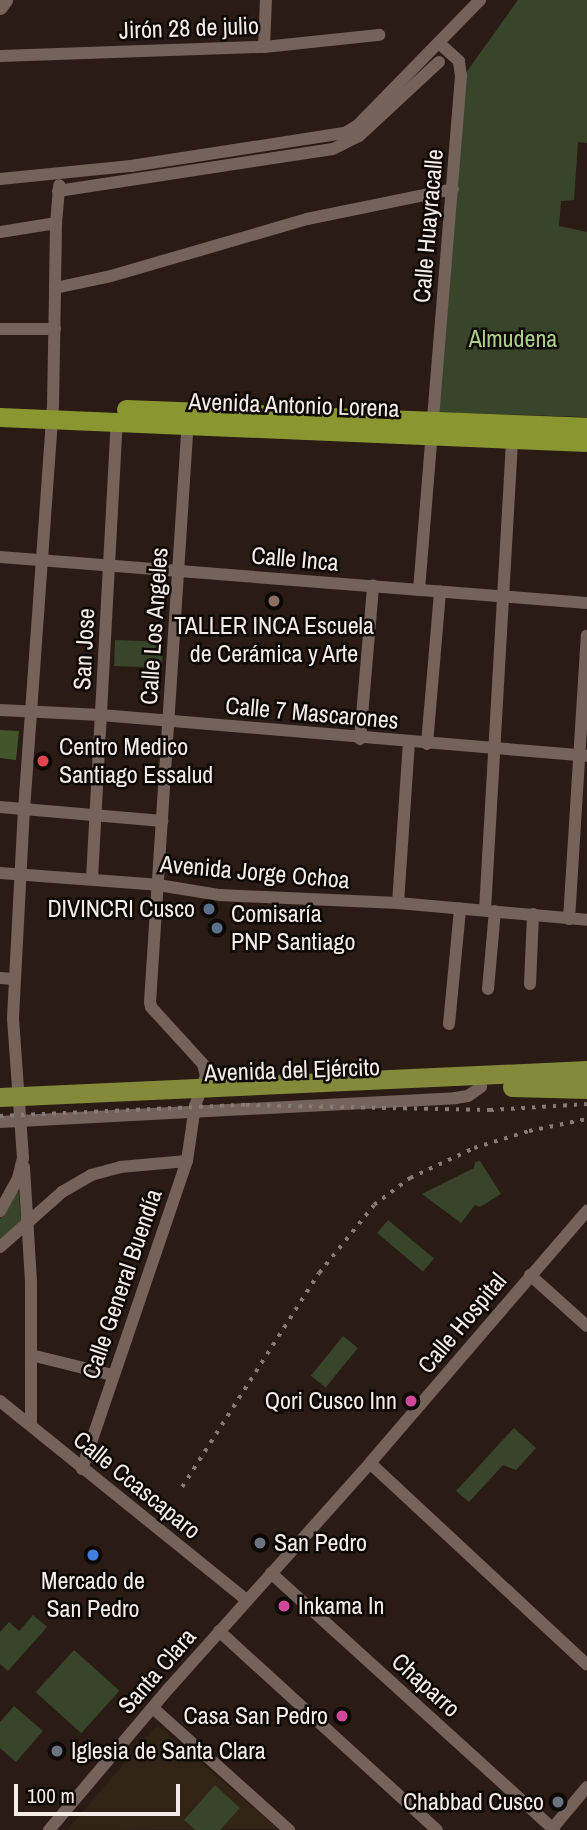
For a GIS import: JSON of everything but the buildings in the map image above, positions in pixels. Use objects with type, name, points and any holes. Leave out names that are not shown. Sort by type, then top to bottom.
[{"type":"highway","name":"Avenida Antonio Lorena","points":[[0,404],[117,422],[188,418]]},
{"type":"highway","name":"Avenida Antonio Lorena","points":[[0,416],[53,413],[513,431],[587,428]]},
{"type":"highway","name":"Avenida Antonio Lorena","points":[[513,431],[587,442]]},
{"type":"main road","name":"Avenida del Ejército","points":[[0,1099],[62,1096],[198,1100],[587,1070]]},
{"type":"main road","name":"Avenida del Ejército","points":[[0,1108],[481,1087],[587,1088]]},
{"type":"street","points":[[0,7],[5,0]]},
{"type":"street","points":[[264,47],[266,0]]},
{"type":"street","points":[[0,179],[170,160],[345,133],[358,125],[480,0]]},
{"type":"street","name":"Jirón 28 de julio","points":[[0,56],[264,47],[379,35]]},
{"type":"street","name":"Calle Huayracalle","points":[[419,590],[430,428],[461,76],[458,61],[439,43]]},
{"type":"street","points":[[58,191],[333,149],[359,136],[439,62]]},
{"type":"street","points":[[31,1425],[28,1223],[18,1086],[6,1018],[15,979],[24,810],[53,413],[59,173]]},
{"type":"street","points":[[55,288],[111,276],[307,219],[453,189]]},
{"type":"street","points":[[0,232],[56,223]]},
{"type":"street","points":[[0,329],[55,329]]},
{"type":"street","name":"Calle Los Angeles","points":[[188,418],[150,1004],[203,1064],[206,1072],[198,1100]]},
{"type":"street","name":"San Jose","points":[[92,879],[117,422]]},
{"type":"street","points":[[488,989],[494,749],[513,431]]},
{"type":"street","name":"Calle Inca","points":[[0,557],[587,603]]},
{"type":"street","points":[[360,738],[373,586]]},
{"type":"street","points":[[427,744],[440,592]]},
{"type":"street","points":[[569,919],[584,756],[587,636]]},
{"type":"street","name":"Calle 7 Mascarones","points":[[0,710],[101,715],[584,756]]},
{"type":"street","points":[[398,903],[409,743]]},
{"type":"street","points":[[0,807],[162,821]]},
{"type":"street","name":"Avenida Jorge Ochoa","points":[[0,873],[159,885],[220,895],[398,903],[587,920]]},
{"type":"street","points":[[449,1024],[460,909]]},
{"type":"street","points":[[530,984],[533,914]]},
{"type":"street","points":[[0,978],[15,979]]},
{"type":"street","name":"Avenida del Ejército","points":[[0,1122],[198,1100]]},
{"type":"street","name":"Calle General Buendía","points":[[82,1469],[187,1161],[198,1100]]},
{"type":"street","points":[[0,1211],[18,1178],[23,1158]]},
{"type":"street","points":[[0,1247],[62,1192],[90,1175],[120,1167],[187,1161]]},
{"type":"street","name":"Calle Hospital","points":[[370,1463],[587,1211]]},
{"type":"street","points":[[530,1275],[587,1326]]},
{"type":"street","points":[[31,1355],[112,1375]]},
{"type":"street","name":"Calle Ccascaparo","points":[[1,1404],[31,1425],[247,1600]]},
{"type":"street","points":[[271,1573],[370,1463],[587,1665]]},
{"type":"street","name":"Santa Clara","points":[[49,1830],[271,1573]]},
{"type":"street","name":"Chaparro","points":[[271,1573],[552,1830]]},
{"type":"street","points":[[219,1631],[437,1830]]},
{"type":"street","points":[[153,1708],[289,1830]]},
{"type":"street","points":[[552,1830],[587,1787]]},
{"type":"shaded area","points":[[157,1725],[278,1829],[67,1830]]},
{"type":"green space","name":"Almudena","points":[[518,0],[587,0],[587,143],[578,142],[574,200],[561,201],[559,226],[587,232],[587,417],[432,412],[463,77]]},
{"type":"green space","points":[[115,640],[163,642],[162,668],[114,666]]},
{"type":"green space","points":[[0,730],[19,731],[16,760],[0,758]]},
{"type":"green space","points":[[480,1161],[501,1194],[480,1207],[475,1205],[461,1223],[422,1194],[474,1168],[475,1162]]},
{"type":"green space","points":[[18,1186],[21,1221],[0,1239],[0,1219]]},
{"type":"green space","points":[[388,1220],[434,1259],[423,1272],[377,1233]]},
{"type":"green space","points":[[343,1336],[358,1348],[326,1388],[311,1376]]},
{"type":"green space","points":[[514,1428],[536,1448],[516,1470],[503,1465],[469,1502],[456,1491]]},
{"type":"green space","points":[[33,1615],[47,1627],[8,1671],[0,1664],[0,1632],[9,1622],[19,1631]]},
{"type":"green space","points":[[74,1650],[119,1691],[81,1733],[36,1692]]},
{"type":"green space","points":[[14,1706],[43,1731],[16,1762],[0,1748],[0,1722]]},
{"type":"green space","points":[[215,1785],[240,1808],[220,1830],[195,1830],[184,1820]]},
{"type":"railway","points":[[0,1116],[246,1105],[490,1110],[587,1104]]},
{"type":"railway","points":[[182,1487],[319,1273],[374,1205],[410,1178],[474,1148],[529,1131],[587,1119]]},
{"type":"place","name":"TALLER INCA Escuela de Cerámica y Arte","points":[[274,601]]},
{"type":"place","name":"Centro Medico Santiago Essalud","points":[[43,761]]},
{"type":"place","name":"DIVINCRI Cusco","points":[[209,909]]},
{"type":"place","name":"Comisaría PNP Santiago","points":[[217,928]]},
{"type":"place","name":"Qori Cusco Inn","points":[[411,1401]]},
{"type":"place","name":"San Pedro","points":[[260,1543]]},
{"type":"place","name":"Mercado de San Pedro","points":[[93,1555]]},
{"type":"place","name":"Inkama In","points":[[284,1606]]},
{"type":"place","name":"Casa San Pedro","points":[[342,1716]]},
{"type":"place","name":"Iglesia de Santa Clara","points":[[57,1751]]},
{"type":"place","name":"Chabbad Cusco","points":[[558,1802]]}]
